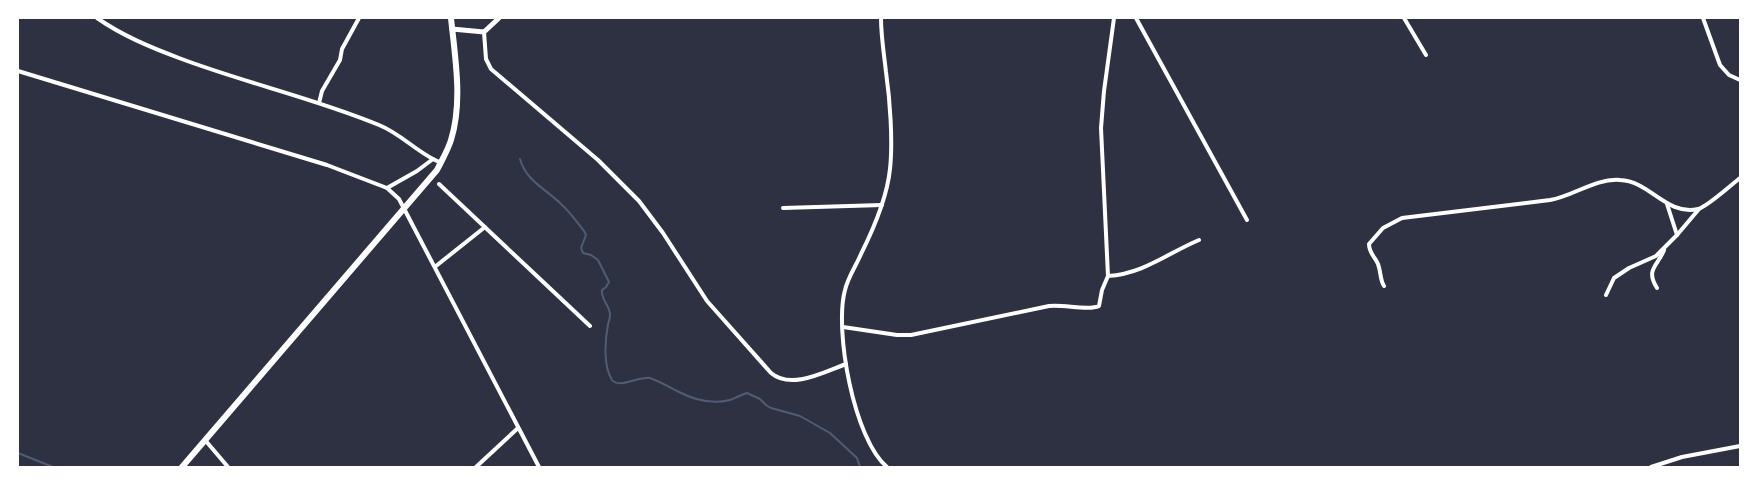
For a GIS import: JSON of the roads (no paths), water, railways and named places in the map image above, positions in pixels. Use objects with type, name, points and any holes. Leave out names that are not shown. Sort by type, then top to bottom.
[{"type":"main road","points":[[182,467],[432,177],[441,163],[451,141],[456,114],[457,94],[451,18]]},
{"type":"street","points":[[97,18],[120,33],[144,44],[208,68],[319,103],[384,127],[441,163]]},
{"type":"street","points":[[319,103],[323,89],[340,60],[342,49],[359,18]]},
{"type":"street","points":[[452,29],[484,32],[499,18]]},
{"type":"street","points":[[881,18],[881,36],[888,96],[891,164],[888,185],[882,205],[845,288],[842,304],[846,364],[856,411],[871,449],[887,467]]},
{"type":"street","points":[[843,327],[900,335],[911,335],[1049,306],[1062,305],[1095,308],[1100,303],[1102,290],[1108,276],[1101,128],[1104,91],[1114,18]]},
{"type":"street","points":[[1136,18],[1247,220]]},
{"type":"street","points":[[1404,18],[1426,55]]},
{"type":"street","points":[[1703,18],[1720,65],[1729,75],[1740,80]]},
{"type":"street","points":[[484,32],[486,59],[491,69],[598,160],[639,201],[663,232],[708,301],[771,373],[783,380],[792,381],[846,364]]},
{"type":"street","points":[[18,71],[327,165],[387,188],[398,196],[436,266],[465,326],[539,467]]},
{"type":"street","points":[[387,188],[418,171],[433,159]]},
{"type":"street","points":[[1606,296],[1611,283],[1618,274],[1634,265],[1656,256],[1678,235],[1699,209],[1740,178]]},
{"type":"street","points":[[1384,286],[1381,280],[1378,264],[1370,252],[1370,244],[1383,228],[1402,218],[1546,201],[1566,197],[1600,182],[1616,180],[1637,184],[1667,204],[1682,209],[1699,209]]},
{"type":"street","points":[[439,184],[590,326]]},
{"type":"street","points":[[1667,204],[1678,235]]},
{"type":"street","points":[[783,208],[882,205]]},
{"type":"street","points":[[436,266],[485,227]]},
{"type":"street","points":[[1108,276],[1121,275],[1143,268],[1180,248],[1199,240]]},
{"type":"street","points":[[1657,288],[1653,281],[1653,267],[1662,254],[1664,248]]},
{"type":"street","points":[[476,467],[518,428]]},
{"type":"street","points":[[205,440],[228,467]]},
{"type":"street","points":[[1651,467],[1682,457],[1740,446]]},
{"type":"waterway","points":[[520,159],[523,167],[532,179],[564,207],[584,231],[586,235],[581,248],[583,253],[591,255],[598,260],[609,282],[602,290],[602,294],[610,312],[606,338],[606,360],[607,368],[612,380],[615,382],[624,383],[650,378],[690,397],[709,402],[730,400],[747,393],[760,399],[771,408],[800,416],[830,433],[857,458],[860,467]]},
{"type":"waterway","points":[[18,453],[53,467]]}]
